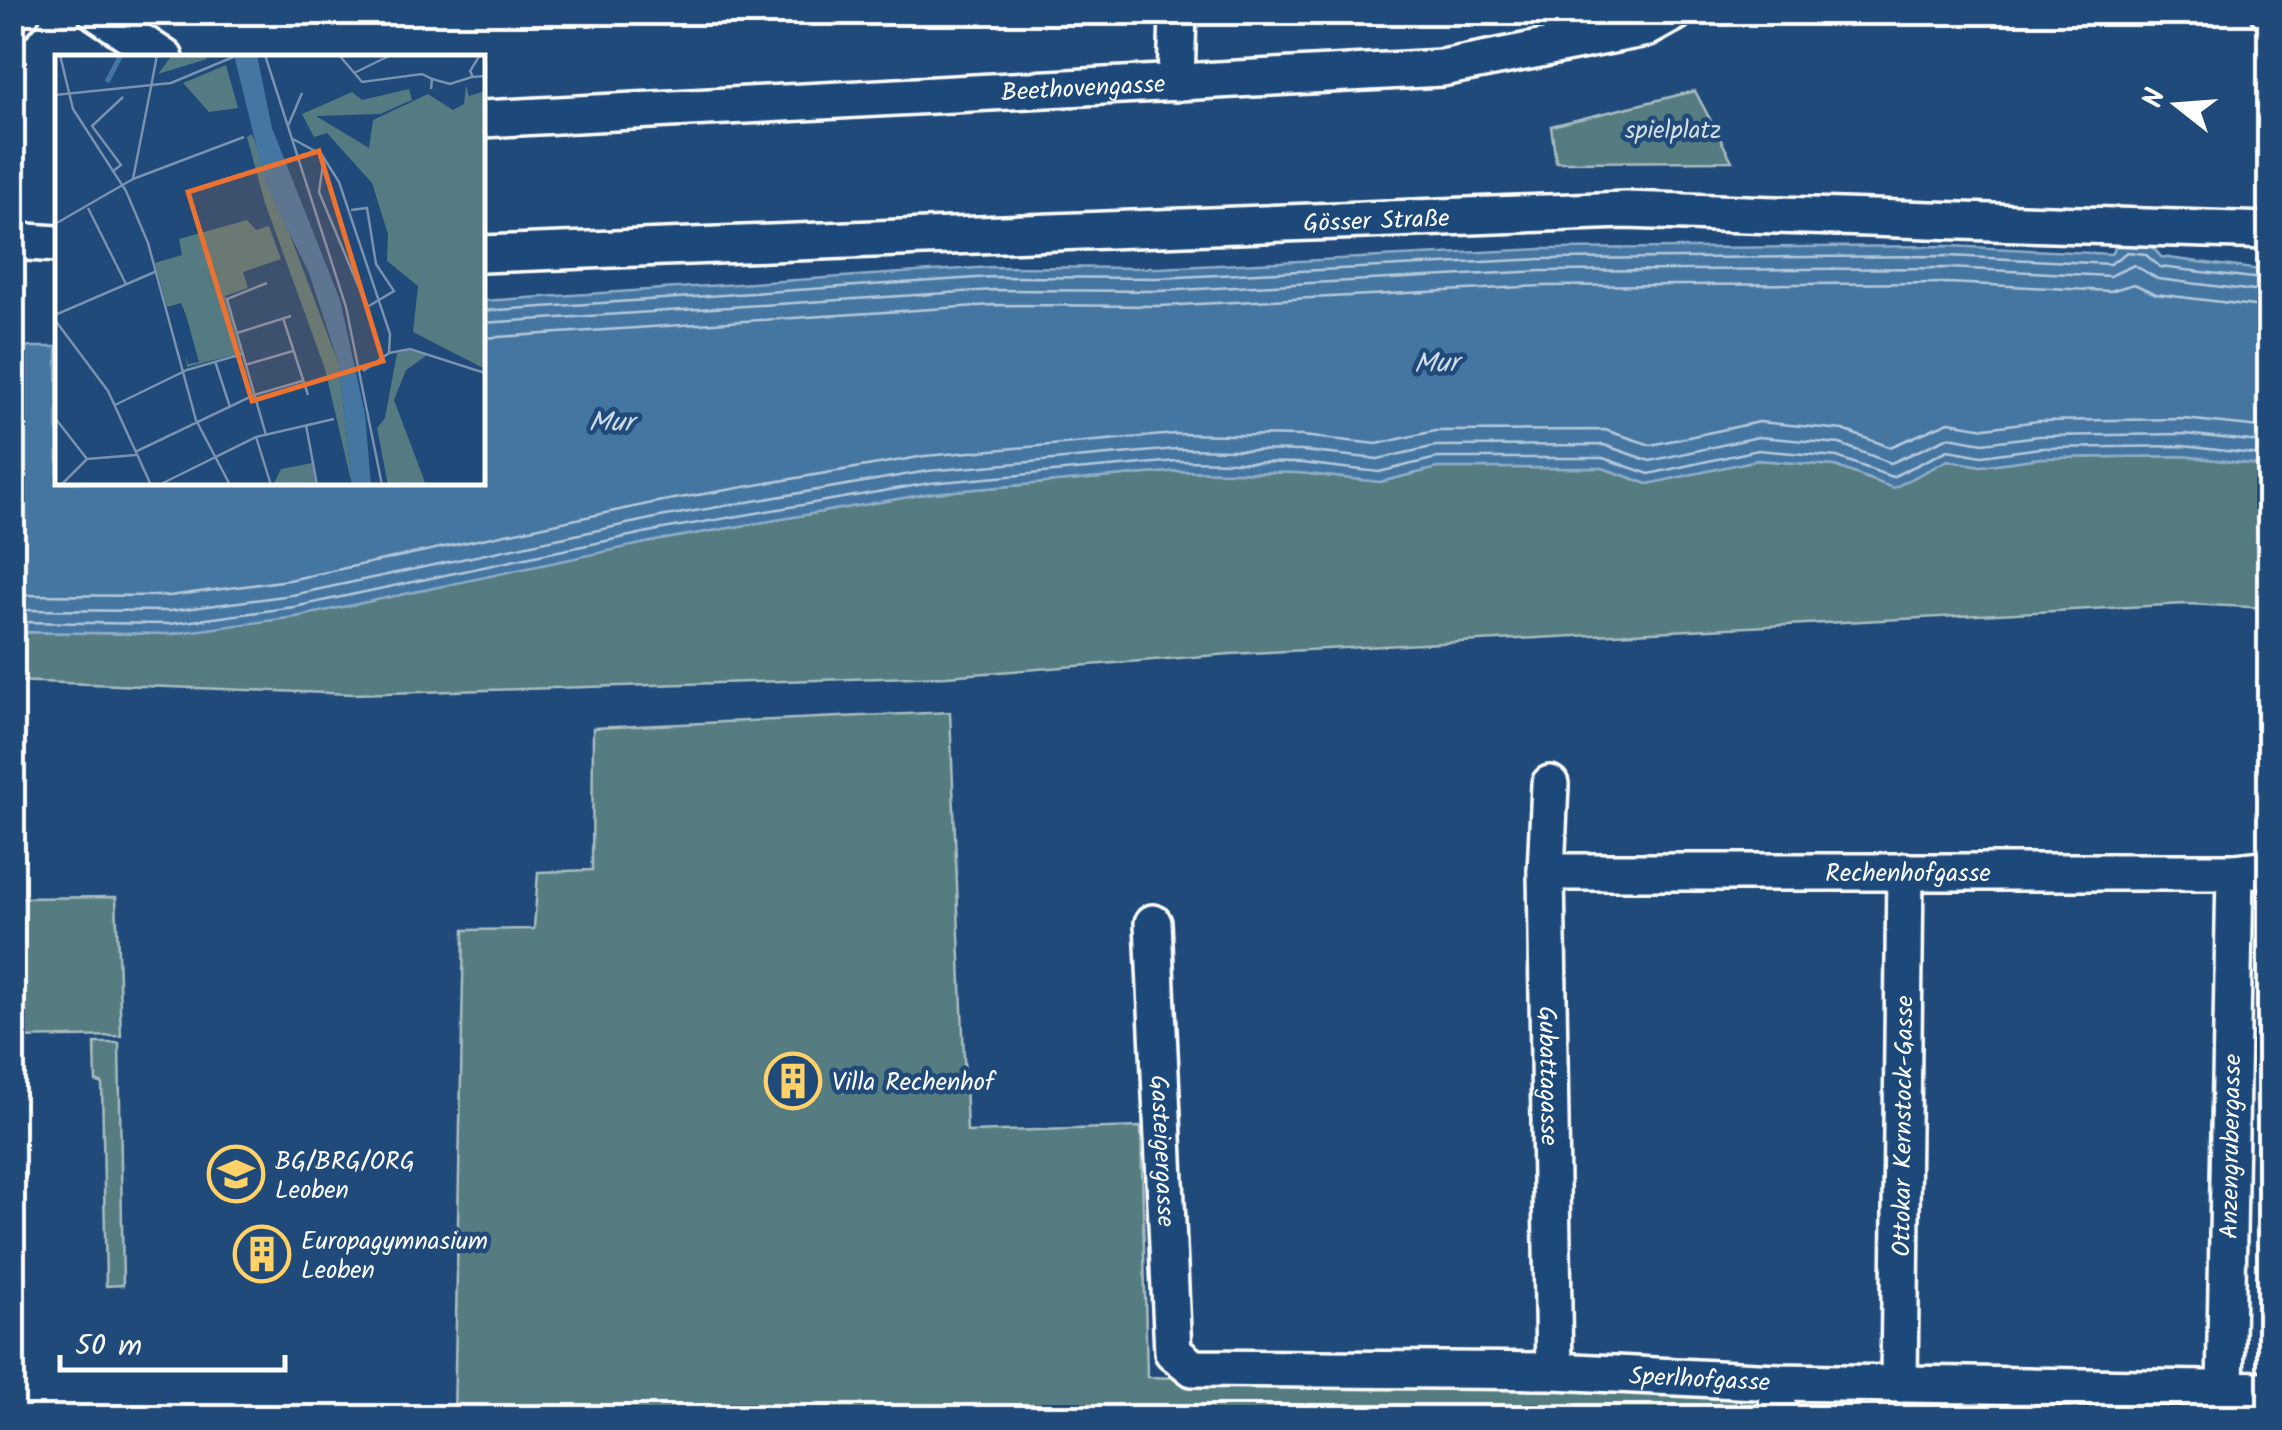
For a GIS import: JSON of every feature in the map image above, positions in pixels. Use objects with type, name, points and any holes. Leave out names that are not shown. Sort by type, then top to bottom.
[{"type":"street","points":[[12,23],[22,12]]},
{"type":"street","points":[[96,12],[161,55]]},
{"type":"street","points":[[1176,83],[1178,12]]},
{"type":"street","name":"Beethovengasse","points":[[485,119],[606,109],[1442,68],[1647,28],[1676,12]]},
{"type":"street","name":"Gösser Straße","points":[[485,254],[1626,210],[2270,230]]},
{"type":"street","points":[[12,241],[55,244]]},
{"type":"street","name":"Gubattagasse","points":[[1550,784],[1546,872],[1554,1371]]},
{"type":"street","name":"Rechenhofgasse","points":[[1546,872],[2252,870]]},
{"type":"street","name":"Anzengrubergasse","points":[[2228,1404],[2252,870]]},
{"type":"street","name":"Ottokar Kernstock-Gasse","points":[[1900,1384],[1905,872]]},
{"type":"street","name":"Gasteigergasse","points":[[1153,922],[1173,1352],[1193,1368]]},
{"type":"street","name":"Sperlhofgasse","points":[[1193,1368],[1554,1371],[1900,1384],[2228,1404],[2270,1390]]},
{"type":"street","points":[[1777,1418],[1778,1382]]},
{"type":"green space","name":"spielplatz","points":[[1695,91],[1732,161],[1556,162],[1551,126]]},
{"type":"green space","points":[[2183,456],[2269,466],[2269,608],[2186,604],[1231,654],[947,676],[353,694],[13,681],[13,632],[171,634],[665,539],[932,493],[1179,471],[1300,473],[1380,482],[1437,468],[1603,468],[1648,484],[1757,460],[1835,466],[1893,488],[1948,460],[1981,466],[2040,458]]},
{"type":"green space","points":[[950,712],[967,1132],[1141,1127],[1147,1377],[1763,1395],[1763,1418],[454,1418],[464,930],[534,929],[538,872],[592,870],[593,728]]},
{"type":"green space","points":[[116,897],[121,1036],[13,1038],[13,898]]},
{"type":"green space","points":[[95,1043],[119,1043],[123,1285],[106,1286],[102,1083],[96,1082]]},
{"type":"water","name":"Mur","points":[[2119,241],[2151,244],[2161,257],[2269,271],[2269,466],[2183,456],[2040,458],[1981,466],[1948,460],[1893,488],[1835,466],[1757,460],[1648,484],[1603,468],[1437,468],[1380,482],[1300,473],[1179,471],[932,493],[665,539],[296,617],[171,634],[13,632],[12,347],[55,347],[55,485],[485,485],[485,301],[992,267],[1159,268],[1541,249],[1949,246],[2111,254]]},
{"type":"place","name":"Villa Rechenhof","points":[[793,1081]]},
{"type":"place","name":"BG/BRG/ORG Leoben","points":[[236,1174]]},
{"type":"place","name":"Europagymnasium Leoben","points":[[262,1254]]}]
